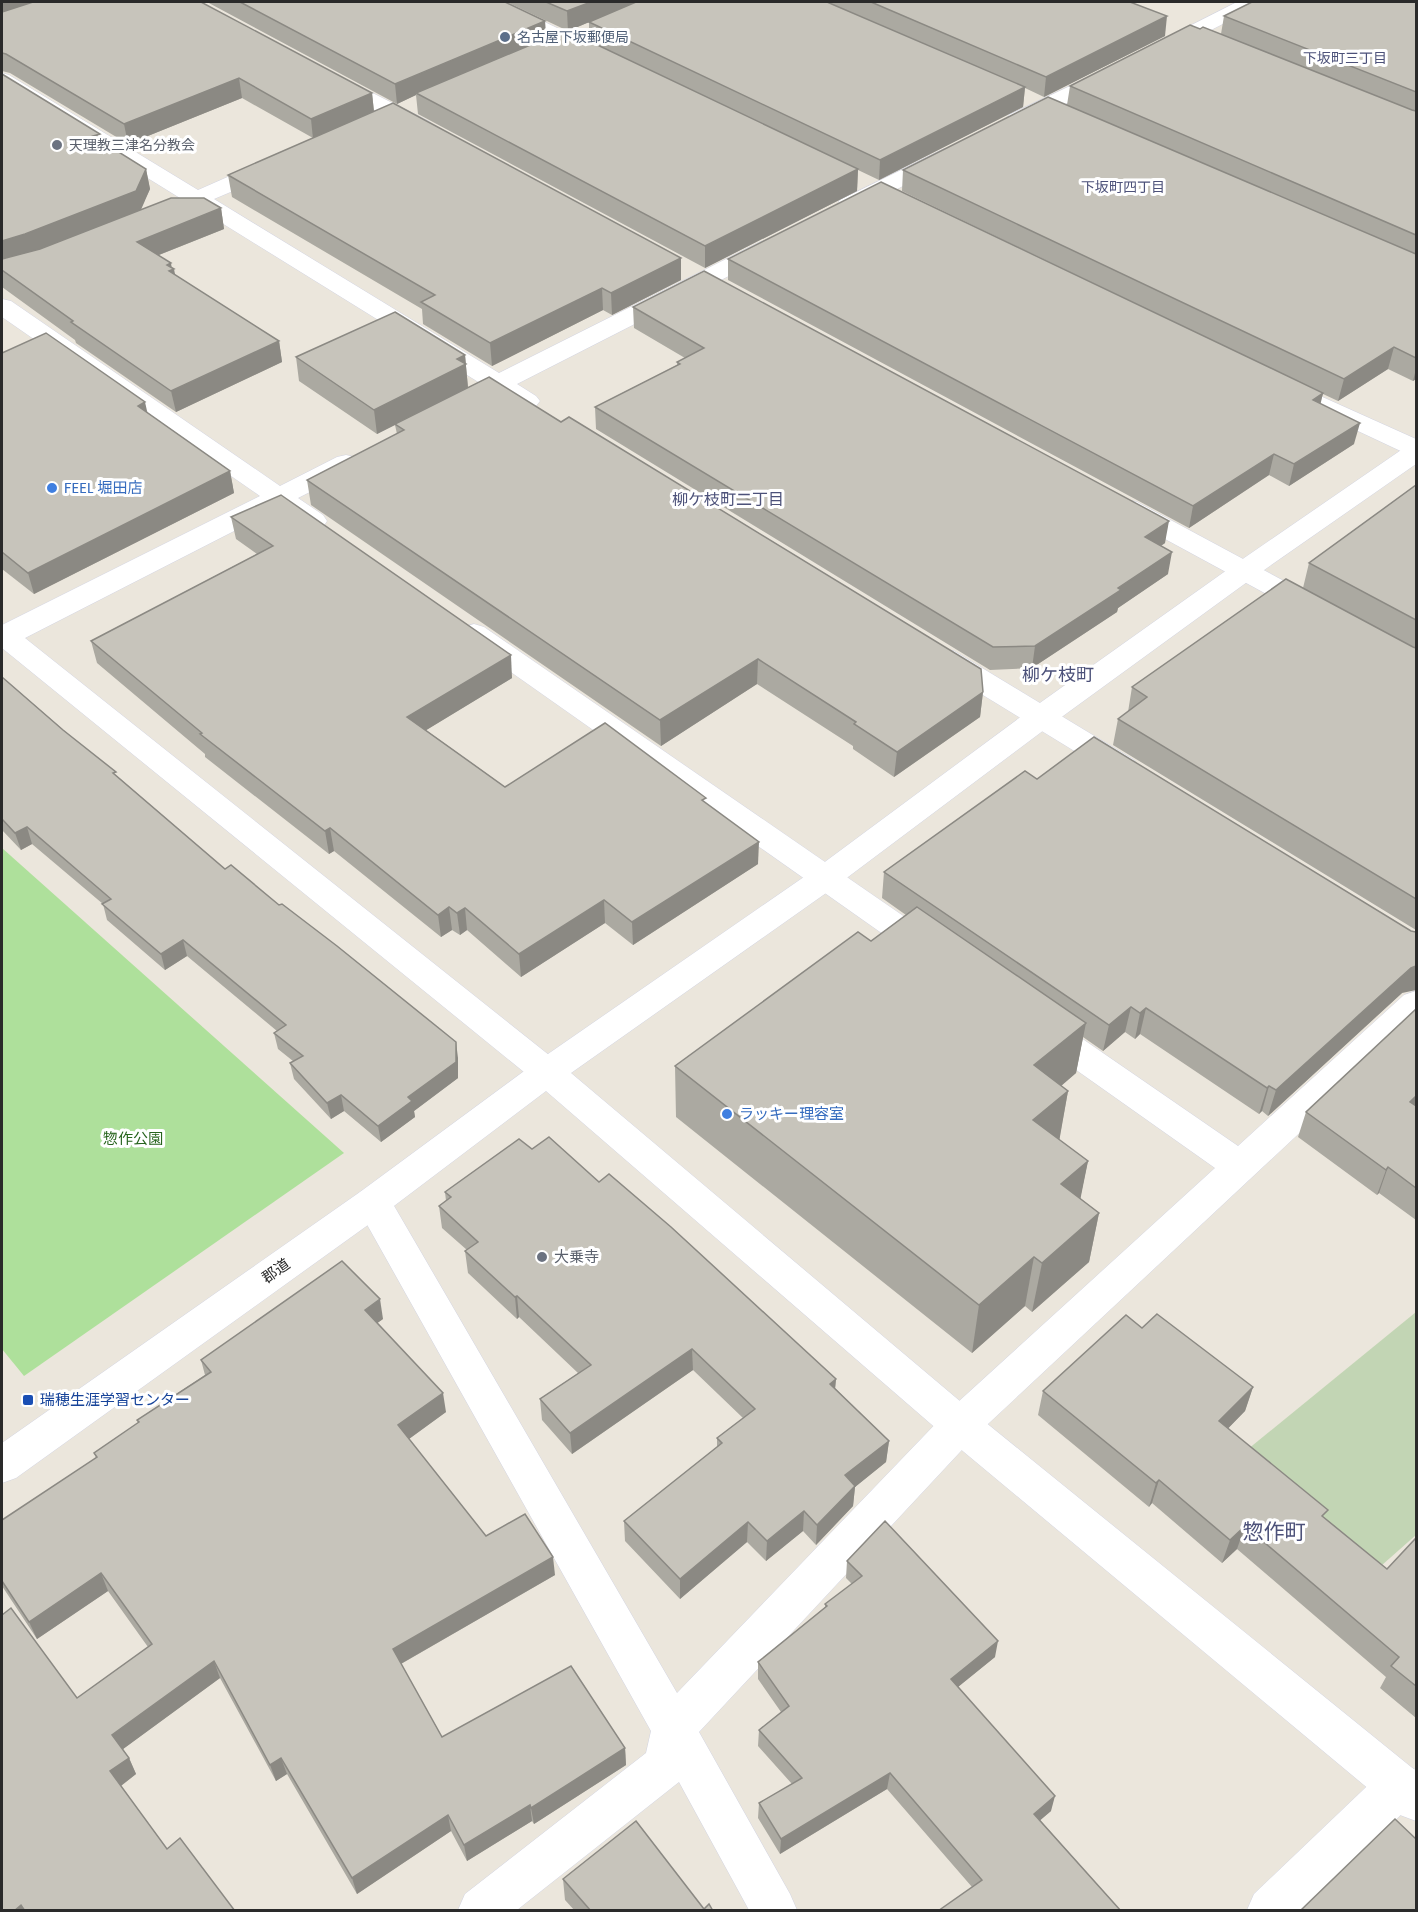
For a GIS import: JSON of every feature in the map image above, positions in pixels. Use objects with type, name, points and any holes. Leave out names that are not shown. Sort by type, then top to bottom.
[{"type":"street","points":[[488,2],[610,61]]},
{"type":"street","points":[[1002,127],[1251,2]]},
{"type":"street","points":[[546,50],[589,31]]},
{"type":"street","points":[[312,68],[446,140]]},
{"type":"street","points":[[2,79],[549,415]]},
{"type":"street","points":[[826,217],[960,148]]},
{"type":"street","points":[[167,211],[296,156]]},
{"type":"street","points":[[467,400],[785,238]]},
{"type":"street","points":[[2,306],[338,539]]},
{"type":"street","points":[[1298,393],[1416,450]]},
{"type":"street","name":"郡道","points":[[2,1465],[373,1202],[547,1072],[825,878],[1041,717],[1416,450]]},
{"type":"street","points":[[363,454],[2,636],[547,1072],[960,1425],[1408,1792],[1270,1911]]},
{"type":"street","points":[[1109,498],[1335,620]]},
{"type":"street","points":[[455,621],[956,969]]},
{"type":"street","points":[[921,643],[1143,779]]},
{"type":"street","points":[[481,1911],[666,1765],[673,1728],[960,1425],[1416,1004]]},
{"type":"street","points":[[1025,1017],[1241,1167]]},
{"type":"street","points":[[373,1202],[673,1728],[774,1911]]},
{"type":"green space","name":"惣作公園","points":[[2,848],[344,1153],[24,1376],[2,1349]]},
{"type":"green space","points":[[1416,1312],[1416,1535],[1373,1573],[1242,1454]]},
{"type":"building","points":[[33,2],[201,2],[372,93],[311,119],[239,78],[124,124],[2,53],[2,12]]},
{"type":"building","points":[[240,2],[505,2],[545,21],[395,84]]},
{"type":"building","points":[[546,2],[591,2],[567,11]]},
{"type":"building","points":[[636,2],[827,2],[1025,87],[880,160],[589,22]]},
{"type":"building","points":[[871,2],[1130,2],[1167,16],[1046,77]]},
{"type":"building","points":[[1252,2],[1416,2],[1416,92],[1224,16]]},
{"type":"building","points":[[1190,25],[1200,29],[1203,27],[1416,111],[1416,235],[1070,86]]},
{"type":"building","points":[[566,30],[858,169],[705,246],[416,93]]},
{"type":"building","points":[[2,74],[100,134],[93,136],[146,169],[136,191],[2,241]]},
{"type":"building","points":[[1048,97],[1416,254],[1416,358],[1394,347],[1344,379],[903,170]]},
{"type":"building","points":[[393,103],[681,258],[611,293],[602,288],[490,343],[421,302],[435,295],[228,175]]},
{"type":"building","points":[[881,182],[1323,393],[1313,400],[1360,423],[1294,464],[1274,454],[1193,506],[728,259]]},
{"type":"building","points":[[171,198],[204,198],[221,208],[137,242],[171,263],[167,265],[174,269],[169,271],[279,341],[171,391],[71,322],[73,321],[2,270],[2,259],[40,249]]},
{"type":"building","points":[[704,271],[1169,521],[1145,537],[1172,552],[1118,588],[1121,590],[1035,646],[993,647],[595,407],[680,364],[677,362],[704,348],[633,307]]},
{"type":"building","points":[[395,312],[465,355],[457,359],[466,364],[374,410],[296,357]]},
{"type":"building","points":[[46,333],[145,402],[138,406],[230,471],[28,573],[2,552],[2,353]]},
{"type":"building","points":[[489,377],[561,422],[569,417],[981,669],[983,692],[897,752],[854,724],[856,722],[758,659],[660,720],[307,480],[404,430],[395,424]]},
{"type":"building","points":[[1416,485],[1416,620],[1309,563]]},
{"type":"building","points":[[281,495],[511,655],[407,717],[505,787],[605,723],[706,798],[702,800],[759,842],[632,922],[604,900],[519,954],[465,908],[457,913],[449,907],[438,915],[330,828],[325,831],[200,734],[202,733],[91,641],[273,546],[231,517]]},
{"type":"building","points":[[1286,579],[1416,648],[1416,899],[1118,719],[1147,697],[1132,687]]},
{"type":"building","points":[[2,677],[116,772],[113,773],[225,869],[231,865],[279,905],[282,904],[337,946],[456,1042],[456,1062],[408,1097],[412,1101],[378,1126],[341,1095],[327,1103],[290,1063],[303,1056],[274,1033],[286,1025],[183,940],[161,954],[102,904],[111,899],[27,827],[15,833],[2,819]]},
{"type":"building","points":[[1094,737],[1416,932],[1416,966],[1411,968],[1276,1090],[1269,1086],[1267,1088],[1146,1008],[1140,1013],[1131,1007],[1109,1025],[884,872],[1025,771],[1037,779]]},
{"type":"building","points":[[917,907],[1086,1023],[1034,1065],[1068,1091],[1033,1120],[1088,1161],[1061,1184],[1099,1213],[1042,1263],[1034,1257],[979,1305],[675,1066],[858,932],[871,941]]},
{"type":"building","points":[[1416,1009],[1416,1096],[1410,1102],[1416,1106],[1416,1188],[1388,1167],[1386,1170],[1306,1112]]},
{"type":"building","points":[[549,1137],[599,1182],[609,1174],[671,1227],[836,1379],[830,1384],[889,1441],[845,1475],[855,1486],[817,1525],[804,1511],[767,1541],[748,1522],[680,1579],[624,1521],[722,1443],[717,1438],[755,1409],[692,1349],[570,1433],[540,1399],[591,1365],[465,1251],[478,1242],[439,1206],[451,1197],[445,1192],[519,1139],[532,1149]]},
{"type":"building","points":[[342,1261],[380,1299],[365,1310],[443,1393],[398,1425],[486,1536],[525,1514],[553,1557],[393,1649],[442,1737],[571,1666],[625,1748],[531,1808],[530,1805],[464,1845],[448,1815],[352,1878],[281,1758],[270,1765],[214,1661],[112,1735],[129,1758],[110,1771],[167,1849],[180,1838],[235,1911],[25,1911],[21,1905],[14,1911],[2,1911],[2,1615],[11,1608],[77,1698],[152,1644],[101,1573],[29,1622],[2,1581],[2,1520],[97,1457],[94,1453],[139,1422],[137,1420],[211,1372],[201,1360]]},
{"type":"building","points":[[1157,1314],[1253,1387],[1219,1421],[1328,1510],[1322,1516],[1387,1569],[1416,1538],[1416,1686],[1391,1666],[1399,1657],[1245,1526],[1230,1540],[1159,1480],[1156,1483],[1043,1391],[1126,1315],[1142,1328]]},
{"type":"building","points":[[885,1521],[998,1641],[951,1679],[1055,1796],[1034,1814],[1121,1911],[938,1911],[982,1880],[890,1773],[781,1839],[759,1803],[802,1778],[759,1730],[789,1706],[758,1662],[827,1606],[825,1604],[862,1576],[847,1561]]},
{"type":"building","points":[[1395,1819],[1416,1839],[1416,1911],[1300,1911]]},
{"type":"building","points":[[636,1821],[704,1909],[709,1904],[713,1911],[591,1911],[563,1879]]},
{"type":"place","name":"名古屋下坂郵便局","points":[[505,37]]},
{"type":"place","name":"天理教三津名分教会","points":[[57,145]]},
{"type":"place","name":"FEEL 堀田店","points":[[52,488]]},
{"type":"place","name":"ラッキー理容室","points":[[727,1114]]},
{"type":"place","name":"大乗寺","points":[[542,1257]]},
{"type":"place","name":"瑞穂生涯学習センター","points":[[28,1400]]},
{"type":"district","name":"下坂町三丁目","points":[[1345,58]]},
{"type":"district","name":"下坂町四丁目","points":[[1123,187]]},
{"type":"district","name":"柳ケ枝町二丁目","points":[[728,499]]},
{"type":"district","name":"柳ケ枝町","points":[[1058,675]]},
{"type":"district","name":"惣作町","points":[[1274,1532]]}]
